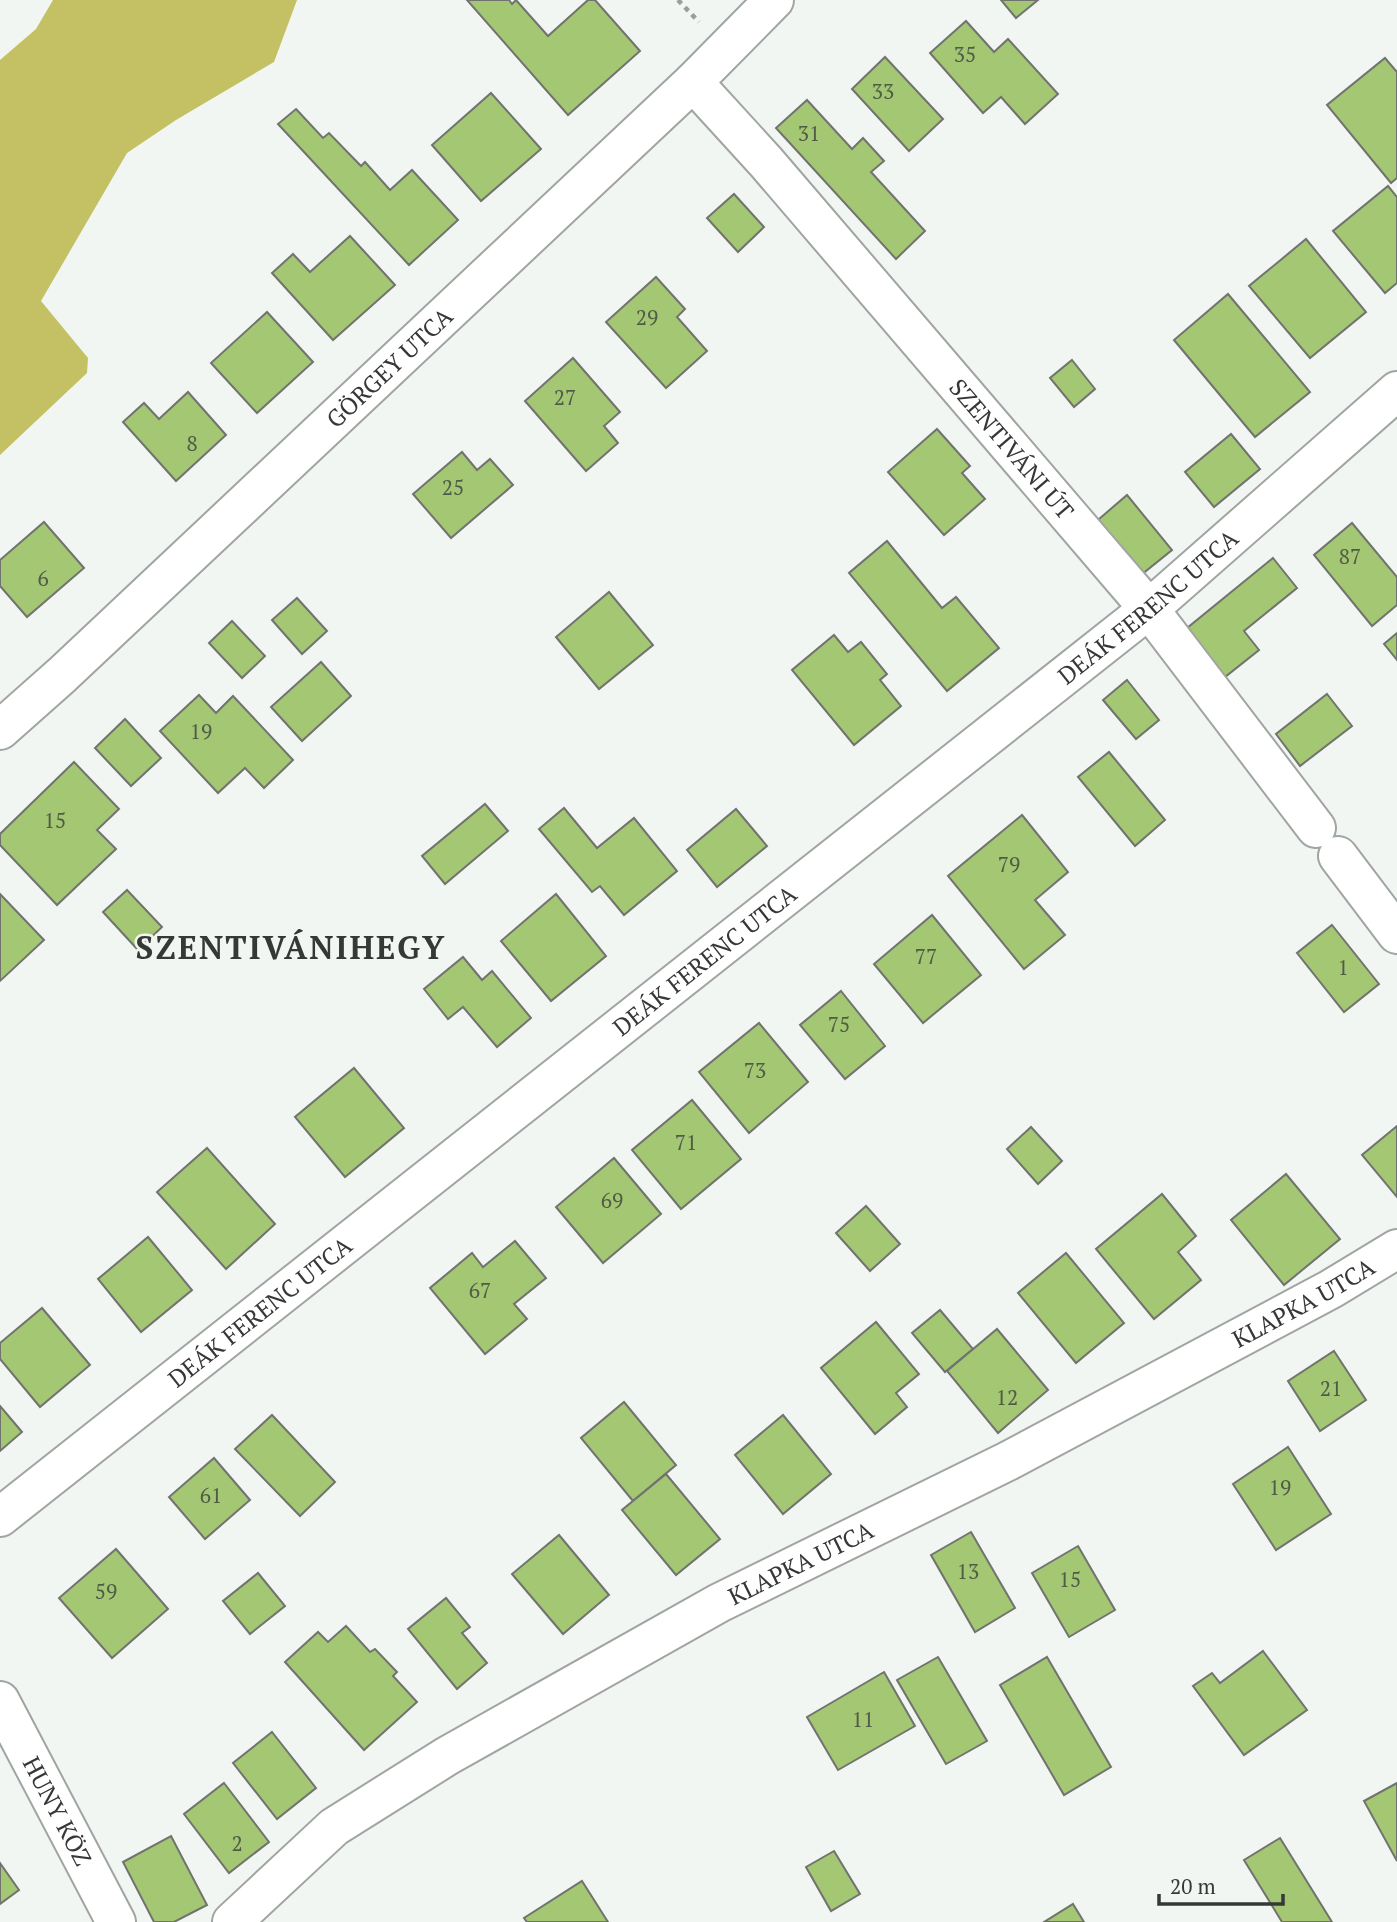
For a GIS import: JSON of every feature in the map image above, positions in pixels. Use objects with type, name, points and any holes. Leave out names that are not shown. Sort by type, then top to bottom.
[{"type":"street","name":"GÖRGEY UTCA","points":[[0,730],[73,666],[693,82],[774,0]]},
{"type":"street","name":"SZENTIVÁNI ÚT","points":[[693,82],[766,162],[1149,609],[1397,934]]},
{"type":"street","name":"DEÁK FERENC UTCA","points":[[0,1517],[1149,609],[1397,391]]},
{"type":"street","name":"KLAPKA UTCA","points":[[232,1922],[334,1827],[447,1756],[719,1603],[1008,1461],[1331,1289],[1397,1249]]},
{"type":"street","name":"HUNY KÖZ","points":[[0,1701],[116,1922]]},
{"type":"shaded area","points":[[53,0],[297,0],[274,62],[176,120],[127,153],[41,301],[88,358],[87,373],[0,455],[0,60],[36,29]]},
{"type":"building","points":[[467,0],[509,0],[512,4],[516,0],[548,36],[588,0],[595,0],[640,51],[568,115]]},
{"type":"building","points":[[1001,0],[1038,0],[1016,18]]},
{"type":"building","points":[[966,21],[994,52],[1008,39],[1058,94],[1025,124],[1001,97],[983,113],[930,53]]},
{"type":"building","points":[[885,57],[943,119],[909,151],[852,89]]},
{"type":"building","points":[[1385,58],[1397,72],[1397,178],[1391,183],[1327,105]]},
{"type":"building","points":[[491,93],[541,149],[481,201],[432,145]]},
{"type":"building","points":[[807,100],[852,149],[863,138],[884,161],[871,172],[925,231],[896,259],[776,128]]},
{"type":"building","points":[[296,109],[323,138],[329,133],[361,166],[365,162],[390,190],[412,170],[458,220],[409,265],[278,124]]},
{"type":"building","points":[[1388,186],[1397,197],[1397,283],[1385,293],[1333,231]]},
{"type":"building","points":[[734,194],[764,227],[738,252],[707,218]]},
{"type":"building","points":[[350,236],[395,285],[333,340],[272,273],[293,254],[310,272]]},
{"type":"building","points":[[1306,239],[1366,312],[1310,358],[1249,286]]},
{"type":"building","points":[[656,277],[685,309],[677,317],[707,351],[666,388],[606,322]]},
{"type":"building","points":[[1228,294],[1310,392],[1255,437],[1174,340]]},
{"type":"building","points":[[267,312],[313,362],[257,413],[211,363]]},
{"type":"building","points":[[573,358],[620,412],[604,426],[618,443],[586,471],[525,401]]},
{"type":"building","points":[[1072,360],[1095,389],[1074,407],[1050,378]]},
{"type":"building","points":[[188,392],[226,435],[176,481],[123,422],[144,403],[159,419]]},
{"type":"building","points":[[937,429],[970,466],[962,473],[985,499],[944,535],[888,472]]},
{"type":"building","points":[[1231,434],[1260,469],[1214,507],[1185,472]]},
{"type":"building","points":[[462,452],[477,470],[490,459],[513,485],[451,538],[413,494]]},
{"type":"building","points":[[1127,495],[1172,550],[1136,579],[1092,525]]},
{"type":"building","points":[[44,522],[84,568],[27,617],[0,586],[0,560]]},
{"type":"building","points":[[1352,523],[1397,577],[1397,605],[1372,626],[1314,555]]},
{"type":"building","points":[[887,541],[942,608],[956,597],[999,648],[947,691],[849,573]]},
{"type":"building","points":[[1273,558],[1297,588],[1244,631],[1259,650],[1220,681],[1181,633]]},
{"type":"building","points":[[609,592],[653,645],[599,689],[556,637]]},
{"type":"building","points":[[297,598],[327,631],[302,654],[272,620]]},
{"type":"building","points":[[232,621],[265,656],[242,678],[209,643]]},
{"type":"building","points":[[1397,633],[1397,660],[1384,644]]},
{"type":"building","points":[[834,635],[848,652],[861,642],[887,674],[880,680],[901,706],[854,745],[792,670]]},
{"type":"building","points":[[321,662],[351,696],[302,741],[271,707]]},
{"type":"building","points":[[1127,680],[1159,720],[1136,739],[1103,700]]},
{"type":"building","points":[[1327,694],[1352,726],[1300,766],[1276,734]]},
{"type":"building","points":[[199,695],[216,713],[233,696],[293,760],[264,788],[245,768],[218,793],[160,731]]},
{"type":"building","points":[[125,719],[161,758],[131,786],[95,748]]},
{"type":"building","points":[[1109,752],[1165,820],[1135,846],[1078,777]]},
{"type":"building","points":[[74,762],[119,809],[97,830],[116,849],[57,905],[0,845],[0,834]]},
{"type":"building","points":[[485,804],[508,831],[445,884],[422,856]]},
{"type":"building","points":[[564,808],[597,848],[634,818],[677,871],[624,915],[600,886],[592,892],[539,829]]},
{"type":"building","points":[[736,809],[767,846],[717,887],[687,850]]},
{"type":"building","points":[[1022,815],[1068,872],[1035,900],[1065,935],[1024,969],[948,876]]},
{"type":"building","points":[[127,890],[162,927],[138,950],[103,912]]},
{"type":"building","points":[[0,894],[44,940],[0,981]]},
{"type":"building","points":[[556,894],[606,956],[551,1001],[501,941]]},
{"type":"building","points":[[932,915],[981,975],[923,1023],[874,964]]},
{"type":"building","points":[[1332,925],[1379,984],[1344,1012],[1297,953]]},
{"type":"building","points":[[463,957],[482,980],[492,971],[531,1018],[497,1047],[463,1007],[448,1019],[424,989]]},
{"type":"building","points":[[841,991],[885,1046],[845,1079],[800,1025]]},
{"type":"building","points":[[759,1023],[808,1082],[749,1133],[699,1072]]},
{"type":"building","points":[[354,1068],[404,1128],[345,1177],[295,1117]]},
{"type":"building","points":[[692,1100],[741,1159],[681,1209],[632,1150]]},
{"type":"building","points":[[1397,1126],[1397,1197],[1362,1155]]},
{"type":"building","points":[[1031,1127],[1062,1161],[1038,1184],[1007,1149]]},
{"type":"building","points":[[207,1148],[275,1224],[226,1269],[157,1192]]},
{"type":"building","points":[[614,1158],[661,1214],[603,1263],[556,1207]]},
{"type":"building","points":[[1286,1174],[1340,1239],[1284,1285],[1231,1220]]},
{"type":"building","points":[[1162,1194],[1196,1236],[1178,1252],[1201,1280],[1154,1319],[1096,1249]]},
{"type":"building","points":[[866,1206],[900,1244],[870,1271],[836,1233]]},
{"type":"building","points":[[148,1237],[192,1290],[141,1332],[98,1279]]},
{"type":"building","points":[[515,1241],[546,1278],[514,1304],[527,1319],[485,1354],[430,1288],[472,1253],[483,1267]]},
{"type":"building","points":[[1066,1253],[1124,1323],[1076,1363],[1018,1293]]},
{"type":"building","points":[[42,1308],[90,1365],[40,1407],[0,1359],[0,1343]]},
{"type":"building","points":[[940,1310],[973,1349],[945,1372],[912,1333]]},
{"type":"building","points":[[876,1322],[919,1374],[896,1393],[907,1407],[875,1434],[821,1368]]},
{"type":"building","points":[[997,1329],[1048,1390],[998,1433],[947,1371]]},
{"type":"building","points":[[1334,1351],[1366,1400],[1320,1431],[1288,1381]]},
{"type":"building","points":[[624,1402],[676,1465],[633,1501],[581,1438]]},
{"type":"building","points":[[0,1406],[22,1432],[0,1451]]},
{"type":"building","points":[[272,1415],[335,1482],[300,1516],[235,1449]]},
{"type":"building","points":[[783,1415],[831,1474],[783,1514],[735,1455]]},
{"type":"building","points":[[1288,1447],[1331,1514],[1276,1550],[1233,1484]]},
{"type":"building","points":[[214,1458],[250,1500],[205,1539],[169,1497]]},
{"type":"building","points":[[666,1474],[720,1539],[676,1575],[622,1510]]},
{"type":"building","points":[[971,1532],[1015,1608],[975,1632],[931,1555]]},
{"type":"building","points":[[559,1535],[609,1595],[563,1634],[512,1574]]},
{"type":"building","points":[[1078,1546],[1115,1610],[1069,1637],[1032,1573]]},
{"type":"building","points":[[116,1549],[168,1609],[112,1658],[59,1598]]},
{"type":"building","points":[[258,1573],[285,1606],[250,1634],[223,1601]]},
{"type":"building","points":[[446,1598],[470,1627],[462,1633],[487,1663],[457,1689],[408,1629]]},
{"type":"building","points":[[346,1626],[370,1652],[375,1649],[397,1672],[393,1676],[417,1702],[364,1750],[285,1662],[318,1632],[328,1642]]},
{"type":"building","points":[[1263,1651],[1307,1710],[1244,1755],[1193,1686],[1212,1673],[1220,1683]]},
{"type":"building","points":[[938,1657],[987,1741],[946,1764],[897,1680]]},
{"type":"building","points":[[1047,1657],[1111,1767],[1064,1795],[1000,1685]]},
{"type":"building","points":[[884,1672],[915,1726],[838,1770],[807,1717]]},
{"type":"building","points":[[272,1732],[316,1788],[277,1819],[233,1763]]},
{"type":"building","points":[[224,1783],[269,1842],[229,1873],[184,1814]]},
{"type":"building","points":[[1397,1783],[1397,1861],[1364,1801]]},
{"type":"building","points":[[171,1836],[207,1905],[174,1922],[154,1922],[123,1862]]},
{"type":"building","points":[[1280,1838],[1332,1922],[1282,1922],[1244,1860]]},
{"type":"building","points":[[834,1851],[860,1894],[831,1911],[806,1867]]},
{"type":"building","points":[[0,1863],[19,1890],[0,1904]]},
{"type":"building","points":[[582,1881],[608,1922],[527,1922],[524,1918]]},
{"type":"building","points":[[1073,1904],[1084,1922],[1044,1922]]},
{"type":"district","name":"SZENTIVÁNIHEGY","points":[[291,947]]}]
